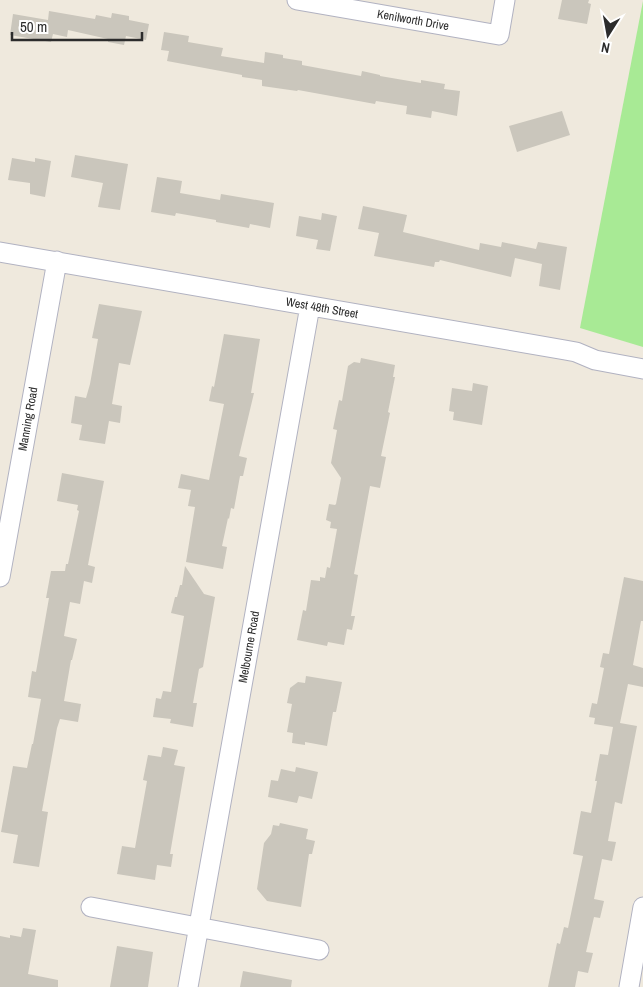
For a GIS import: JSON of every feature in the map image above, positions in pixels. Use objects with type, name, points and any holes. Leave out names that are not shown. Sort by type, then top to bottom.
[{"type":"street","name":"Kenilworth Drive","points":[[297,0],[499,35],[505,0]]},
{"type":"street","name":"West 48th Street","points":[[0,252],[576,352],[595,360],[643,369]]},
{"type":"street","name":"Manning Road","points":[[0,577],[57,261]]},
{"type":"street","name":"Melbourne Road","points":[[188,987],[310,306]]},
{"type":"street","points":[[91,907],[320,950]]},
{"type":"street","points":[[629,987],[642,919]]},
{"type":"green space","points":[[643,1],[643,347],[580,328]]},
{"type":"building","points":[[562,0],[589,0],[588,3],[591,4],[587,24],[558,19]]},
{"type":"building","points":[[49,11],[95,19],[96,15],[111,18],[112,13],[129,16],[129,20],[149,24],[146,40],[126,36],[124,45],[108,42],[108,39],[68,30],[67,37],[53,34],[51,42],[10,35],[13,14],[48,20]]},
{"type":"building","points":[[164,32],[189,36],[188,42],[223,48],[221,56],[264,63],[265,52],[283,55],[283,58],[302,61],[302,65],[361,76],[362,71],[421,83],[421,80],[445,84],[444,89],[460,91],[457,116],[432,111],[431,118],[406,114],[407,106],[376,101],[375,104],[298,90],[262,86],[262,80],[167,61],[169,51],[161,50]]},
{"type":"building","points":[[562,111],[570,135],[517,152],[509,126]]},
{"type":"building","points":[[75,155],[128,164],[120,210],[98,207],[103,183],[71,177]]},
{"type":"building","points":[[12,158],[35,162],[35,158],[51,161],[45,197],[30,194],[30,183],[8,180]]},
{"type":"building","points":[[157,177],[182,181],[180,193],[220,200],[221,194],[274,203],[270,228],[250,224],[249,228],[176,213],[175,216],[151,212]]},
{"type":"building","points":[[363,206],[407,215],[403,232],[479,250],[480,243],[501,247],[502,242],[536,249],[538,242],[567,247],[560,290],[539,286],[542,264],[515,258],[511,277],[440,260],[435,262],[434,267],[374,256],[379,233],[358,229]]},
{"type":"building","points":[[322,213],[337,216],[330,251],[316,249],[318,240],[296,236],[299,216],[321,220]]},
{"type":"building","points":[[99,304],[142,311],[130,365],[119,363],[112,404],[122,406],[120,423],[109,421],[105,444],[79,440],[82,425],[71,423],[75,396],[86,398],[90,384],[98,339],[92,338]]},
{"type":"building","points":[[224,334],[260,339],[251,393],[254,393],[239,456],[247,458],[243,476],[240,476],[234,509],[231,508],[228,518],[222,546],[227,547],[223,569],[186,562],[195,507],[188,506],[191,490],[178,488],[181,474],[209,480],[224,404],[209,401],[212,386],[214,387]]},
{"type":"building","points":[[361,358],[395,365],[393,377],[395,377],[388,412],[390,413],[381,456],[386,457],[380,488],[370,486],[354,574],[358,575],[351,616],[355,616],[352,630],[347,629],[344,645],[328,642],[327,646],[297,640],[303,610],[306,611],[311,580],[320,581],[320,577],[325,578],[327,567],[330,568],[337,529],[330,528],[331,522],[326,520],[329,504],[336,504],[341,478],[331,463],[337,430],[333,429],[339,400],[342,401],[348,366],[354,362],[360,363]]},
{"type":"building","points":[[473,383],[488,386],[482,425],[453,420],[454,412],[449,411],[452,388],[472,391]]},
{"type":"building","points":[[62,473],[104,481],[88,565],[95,567],[92,583],[84,581],[80,604],[70,602],[64,636],[77,639],[71,660],[64,701],[81,704],[78,722],[60,719],[57,728],[42,811],[48,812],[39,867],[13,863],[18,835],[1,832],[13,766],[27,768],[33,744],[41,699],[28,697],[32,671],[36,672],[49,598],[46,598],[51,571],[65,571],[79,511],[77,510],[78,505],[57,501]]},
{"type":"building","points":[[185,566],[204,594],[215,597],[203,667],[199,669],[193,703],[197,703],[193,727],[170,723],[171,719],[153,717],[156,698],[161,699],[163,691],[171,692],[184,616],[171,613],[175,597],[177,597],[180,585],[182,585]]},
{"type":"building","points":[[624,577],[643,581],[643,621],[641,621],[633,665],[643,668],[643,687],[628,684],[620,723],[637,726],[622,804],[615,802],[608,841],[616,842],[612,861],[602,859],[594,899],[604,901],[600,918],[594,917],[586,952],[593,953],[588,973],[578,971],[575,987],[548,987],[557,943],[560,944],[564,927],[568,928],[583,856],[573,854],[581,811],[591,813],[600,754],[608,755],[613,727],[594,724],[595,718],[589,717],[592,703],[597,704],[604,668],[600,667],[603,653],[609,654]]},
{"type":"building","points":[[306,676],[342,682],[336,712],[333,712],[327,746],[305,742],[305,745],[292,743],[293,733],[287,732],[292,704],[287,703],[290,688],[298,682],[305,683]]},
{"type":"building","points":[[163,747],[178,750],[174,765],[185,767],[170,854],[173,854],[171,867],[157,865],[155,880],[117,874],[122,846],[135,848],[147,781],[143,780],[148,755],[161,757]]},
{"type":"building","points":[[296,767],[318,772],[312,799],[299,796],[297,803],[268,797],[271,780],[278,781],[281,769],[295,772]]},
{"type":"building","points":[[280,823],[308,829],[306,839],[315,841],[312,854],[309,854],[301,907],[267,901],[257,889],[264,843],[271,834],[273,825],[279,826]]},
{"type":"building","points":[[23,928],[36,930],[28,974],[58,980],[58,987],[0,987],[0,936],[10,938],[10,935],[21,937]]},
{"type":"building","points":[[117,946],[153,952],[148,987],[110,987]]},
{"type":"building","points":[[243,971],[292,980],[291,987],[240,987]]}]
